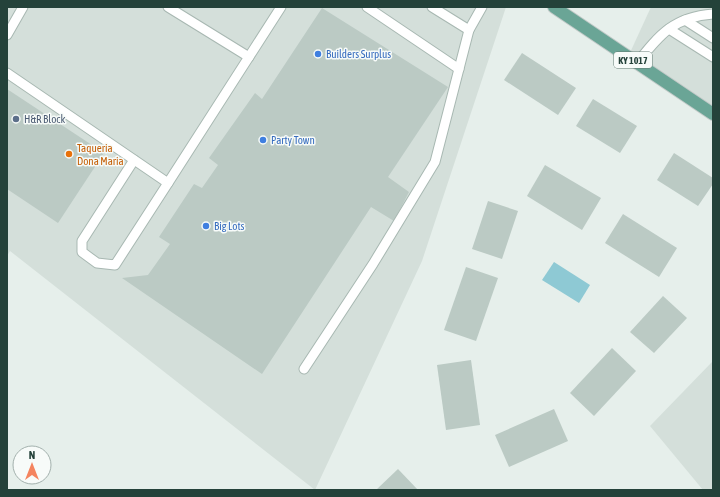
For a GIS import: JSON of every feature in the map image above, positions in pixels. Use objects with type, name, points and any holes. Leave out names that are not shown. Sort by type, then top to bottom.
[{"type":"main road","name":"KY 1017","points":[[554,7],[713,114]]},
{"type":"lane","points":[[7,35],[23,7]]},
{"type":"lane","points":[[168,7],[249,57]]},
{"type":"lane","points":[[134,160],[82,241],[82,252],[97,263],[115,265],[281,7]]},
{"type":"lane","points":[[367,7],[459,69]]},
{"type":"lane","points":[[432,7],[469,30]]},
{"type":"lane","points":[[304,369],[373,264],[435,162],[469,30],[482,7]]},
{"type":"lane","points":[[637,63],[657,37],[677,22],[712,15]]},
{"type":"lane","points":[[685,20],[713,38]]},
{"type":"lane","points":[[669,28],[713,57]]},
{"type":"lane","points":[[7,73],[168,183]]},
{"type":"shaded area","points":[[7,7],[506,7],[422,261],[315,490],[10,251],[7,256]]},
{"type":"shaded area","points":[[651,7],[713,7],[713,114],[628,57]]},
{"type":"shaded area","points":[[713,361],[713,490],[703,490],[650,426]]},
{"type":"water","points":[[554,262],[590,285],[579,303],[542,280]]},
{"type":"building","points":[[322,8],[448,87],[388,177],[409,192],[394,221],[371,207],[262,374],[122,278],[148,275],[170,244],[159,237],[194,184],[202,188],[218,165],[209,158],[255,93],[262,99]]},
{"type":"building","points":[[522,53],[576,88],[558,115],[504,80]]},
{"type":"building","points":[[7,89],[104,153],[58,223],[7,189]]},
{"type":"building","points":[[593,99],[637,126],[620,153],[576,126]]},
{"type":"building","points":[[674,153],[713,178],[713,184],[698,206],[657,180]]},
{"type":"building","points":[[545,165],[601,198],[582,230],[527,196]]},
{"type":"building","points":[[488,201],[518,211],[502,259],[472,249]]},
{"type":"building","points":[[623,214],[677,248],[659,277],[605,243]]},
{"type":"building","points":[[466,267],[498,278],[476,341],[444,330]]},
{"type":"building","points":[[663,296],[687,318],[654,353],[630,332]]},
{"type":"building","points":[[612,348],[636,371],[594,416],[570,393]]},
{"type":"building","points":[[471,360],[480,425],[446,430],[437,365]]},
{"type":"building","points":[[554,409],[568,441],[509,467],[495,435]]},
{"type":"building","points":[[398,469],[418,490],[376,490]]},
{"type":"place","name":"Builders Surplus","points":[[318,54]]},
{"type":"place","name":"H&R Block","points":[[16,119]]},
{"type":"place","name":"Party Town","points":[[263,140]]},
{"type":"place","name":"Taqueria Dona Maria","points":[[69,154]]},
{"type":"place","name":"Big Lots","points":[[206,226]]}]
